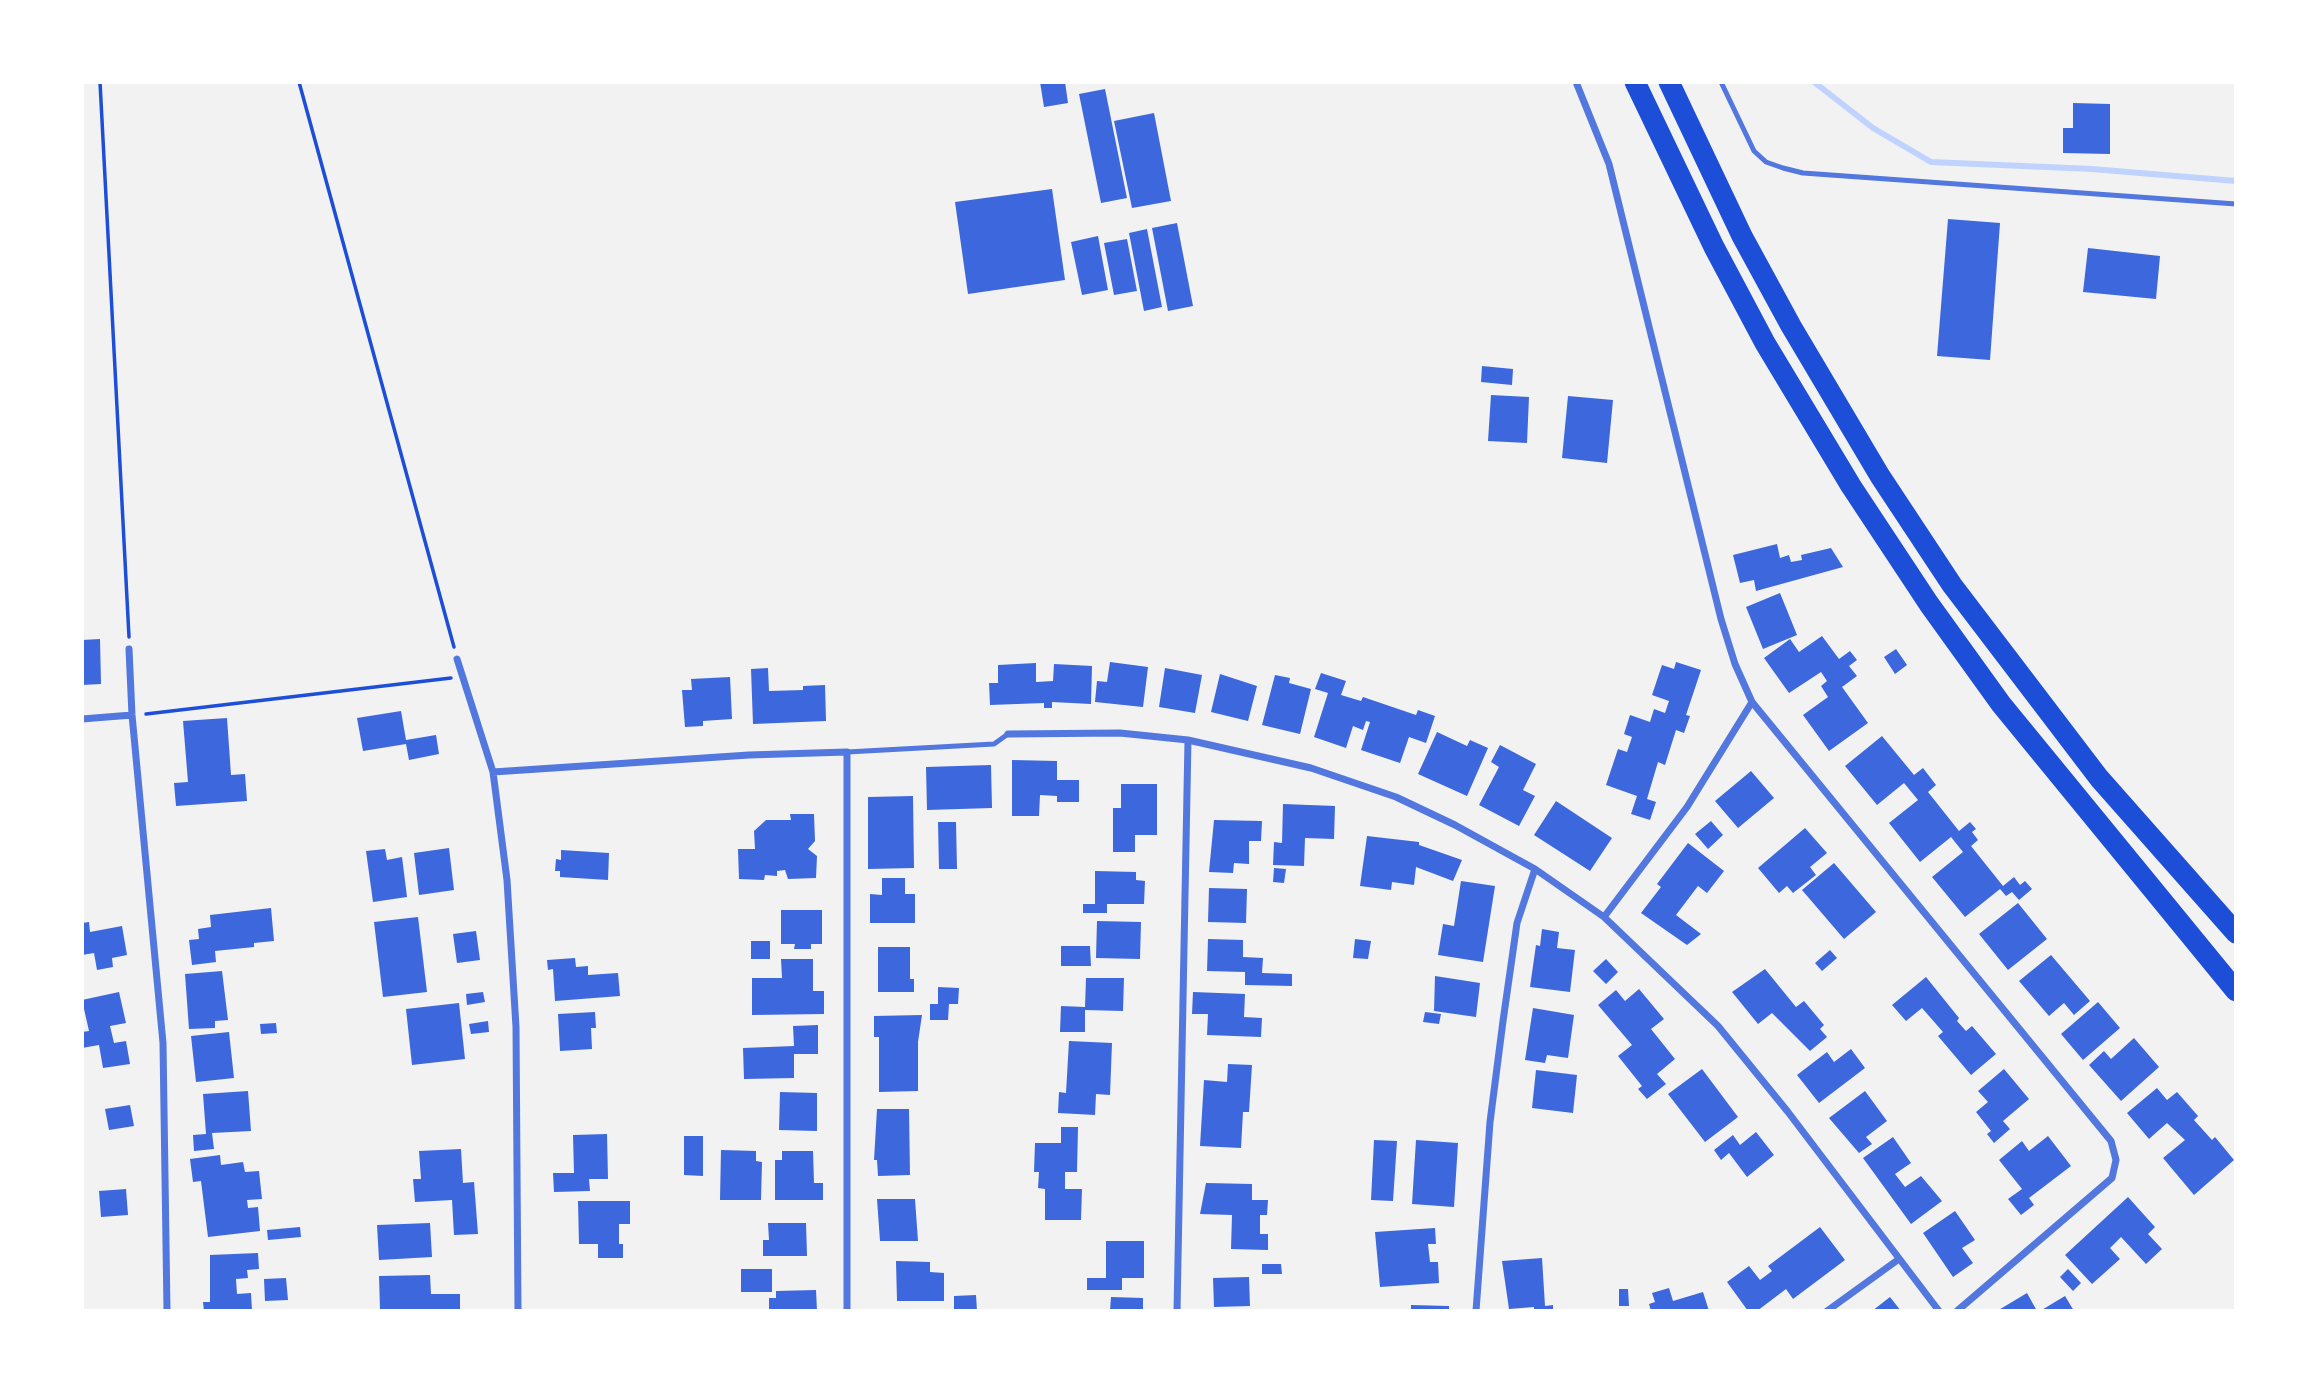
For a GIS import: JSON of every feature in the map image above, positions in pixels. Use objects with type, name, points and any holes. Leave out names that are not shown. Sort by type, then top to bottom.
[{"type":"highway","points":[[1635,82],[1714,247],[1765,343],[1851,486],[1929,604],[2001,704],[2236,990]]},
{"type":"highway","points":[[1669,82],[1742,236],[1791,326],[1880,476],[1952,585],[2024,684],[2099,778],[2236,933]]},
{"type":"highway","points":[[2137,870],[2236,977]]},
{"type":"street","points":[[1576,82],[1609,164],[1717,606],[1735,664],[1752,702],[2111,1141],[2116,1160],[2112,1178],[1957,1311]]},
{"type":"street","points":[[129,649],[132,715],[163,1043],[167,1311]]},
{"type":"street","points":[[457,659],[494,772],[507,880],[516,1027],[517,1311]]},
{"type":"street","points":[[1604,918],[1693,799],[1736,723],[1752,702]]},
{"type":"street","points":[[82,719],[132,715]]},
{"type":"street","points":[[1008,734],[1120,733],[1188,740],[1311,768],[1396,797],[1455,825],[1535,869],[1604,918],[1718,1026],[1788,1112],[1938,1311]]},
{"type":"street","points":[[1177,1311],[1188,740]]},
{"type":"street","points":[[494,772],[749,755],[847,752],[847,1311]]},
{"type":"street","points":[[1476,1311],[1486,1161],[1503,1021],[1517,923],[1535,869]]},
{"type":"street","points":[[1826,1311],[1899,1259]]},
{"type":"lane","points":[[1721,82],[1754,151],[1766,162],[1783,169],[1803,173],[2236,205]]},
{"type":"lane","points":[[847,752],[994,744],[1008,734]]},
{"type":"path","points":[[100,82],[129,649]]},
{"type":"path","points":[[299,82],[457,659]]},
{"type":"path","points":[[132,715],[463,677]]},
{"type":"building","points":[[1040,82],[1065,82],[1068,103],[1044,107]]},
{"type":"building","points":[[1105,89],[1127,198],[1101,203],[1079,94]]},
{"type":"building","points":[[2073,103],[2110,104],[2110,154],[2063,153],[2063,128],[2073,128]]},
{"type":"building","points":[[1154,113],[1171,201],[1132,208],[1114,121]]},
{"type":"building","points":[[1052,189],[1065,280],[968,294],[955,202]]},
{"type":"building","points":[[1948,219],[2000,223],[1990,360],[1937,356]]},
{"type":"building","points":[[1177,223],[1193,306],[1168,311],[1152,228]]},
{"type":"building","points":[[1147,229],[1162,307],[1144,311],[1129,233]]},
{"type":"building","points":[[1098,236],[1108,290],[1082,295],[1071,242]]},
{"type":"building","points":[[1127,239],[1137,291],[1114,295],[1104,243]]},
{"type":"building","points":[[2088,248],[2160,256],[2156,299],[2083,292]]},
{"type":"building","points":[[1482,366],[1513,369],[1512,385],[1481,382]]},
{"type":"building","points":[[1491,395],[1529,397],[1527,443],[1488,441]]},
{"type":"building","points":[[1568,396],[1613,400],[1607,463],[1562,458]]},
{"type":"building","points":[[1777,544],[1780,558],[1789,555],[1791,562],[1802,560],[1801,555],[1831,548],[1843,567],[1756,591],[1754,580],[1740,583],[1733,555]]},
{"type":"building","points":[[1780,593],[1797,635],[1763,649],[1746,607]]},
{"type":"building","points":[[1822,636],[1839,659],[1850,651],[1857,660],[1849,666],[1857,676],[1842,687],[1868,723],[1829,751],[1803,715],[1828,697],[1821,686],[1827,681],[1821,672],[1789,693],[1764,658],[1790,639],[1799,652]]},
{"type":"building","points":[[100,639],[101,684],[82,685],[82,640]]},
{"type":"building","points":[[1896,649],[1907,665],[1895,674],[1884,657]]},
{"type":"building","points":[[1110,662],[1148,667],[1143,707],[1095,702],[1097,681],[1107,682]]},
{"type":"building","points":[[1676,662],[1701,670],[1686,715],[1690,716],[1684,733],[1676,730],[1665,765],[1658,762],[1647,799],[1656,802],[1650,820],[1631,814],[1637,796],[1606,785],[1618,749],[1627,752],[1632,737],[1624,734],[1630,715],[1650,722],[1654,709],[1665,713],[1669,701],[1652,695],[1662,665],[1674,669]]},
{"type":"building","points":[[1036,663],[1036,682],[1053,681],[1054,664],[1092,666],[1091,704],[1052,702],[1052,708],[1044,708],[1044,703],[990,705],[989,683],[998,683],[998,665]]},
{"type":"building","points":[[768,668],[769,691],[803,690],[803,686],[825,685],[826,721],[753,724],[751,669]]},
{"type":"building","points":[[1165,668],[1202,675],[1195,713],[1159,707]]},
{"type":"building","points":[[1321,673],[1346,681],[1341,695],[1361,701],[1363,697],[1416,715],[1418,710],[1435,716],[1426,743],[1409,737],[1400,763],[1361,750],[1370,722],[1366,721],[1363,730],[1353,726],[1346,748],[1314,737],[1328,693],[1315,689]]},
{"type":"building","points":[[1220,674],[1257,686],[1248,721],[1211,712]]},
{"type":"building","points":[[1275,675],[1290,678],[1289,683],[1311,689],[1300,734],[1262,725]]},
{"type":"building","points":[[730,677],[732,719],[703,721],[703,726],[685,727],[682,690],[692,690],[691,679]]},
{"type":"building","points":[[401,711],[406,740],[436,735],[439,754],[409,760],[406,744],[363,751],[357,718]]},
{"type":"building","points":[[227,718],[231,775],[245,774],[247,801],[176,806],[174,783],[188,782],[183,721]]},
{"type":"building","points":[[1437,732],[1467,746],[1470,740],[1488,748],[1467,796],[1418,774]]},
{"type":"building","points":[[1882,736],[1914,775],[1923,768],[1936,785],[1928,792],[1959,831],[1970,822],[1976,829],[1972,832],[1978,840],[1971,846],[2003,886],[2014,877],[2020,885],[2025,881],[2032,889],[2019,900],[2012,892],[2006,896],[2000,889],[1965,917],[1932,877],[1963,852],[1951,837],[1920,862],[1889,823],[1918,800],[1904,783],[1877,805],[1845,766]]},
{"type":"building","points":[[1500,745],[1536,764],[1523,790],[1535,796],[1519,826],[1479,805],[1499,767],[1491,762]]},
{"type":"building","points":[[1012,760],[1057,761],[1057,780],[1079,780],[1079,802],[1057,802],[1057,796],[1040,795],[1039,816],[1012,816]]},
{"type":"building","points":[[991,765],[992,808],[927,810],[926,767]]},
{"type":"building","points":[[1751,771],[1774,798],[1738,828],[1715,801]]},
{"type":"building","points":[[1121,784],[1157,784],[1157,835],[1135,835],[1135,852],[1113,852],[1113,808],[1121,808]]},
{"type":"building","points":[[913,796],[914,868],[868,869],[868,797]]},
{"type":"building","points":[[1556,801],[1612,838],[1590,871],[1534,835]]},
{"type":"building","points":[[1283,804],[1335,806],[1334,839],[1305,838],[1304,866],[1273,865],[1274,842],[1282,843]]},
{"type":"building","points":[[790,814],[814,814],[815,841],[808,849],[817,856],[816,878],[788,879],[785,870],[777,871],[777,876],[765,875],[764,880],[739,879],[738,849],[755,849],[754,831],[766,820],[791,820]]},
{"type":"building","points":[[1214,820],[1262,821],[1261,841],[1249,841],[1249,864],[1234,863],[1233,873],[1209,872]]},
{"type":"building","points":[[1711,821],[1723,835],[1708,849],[1695,834]]},
{"type":"building","points":[[938,822],[956,822],[957,869],[939,869]]},
{"type":"building","points":[[1805,828],[1827,853],[1810,867],[1816,875],[1793,893],[1787,886],[1779,893],[1758,868]]},
{"type":"building","points":[[1367,836],[1419,842],[1419,845],[1462,860],[1453,881],[1416,867],[1414,885],[1392,882],[1391,890],[1360,886]]},
{"type":"building","points":[[1688,843],[1724,871],[1707,893],[1698,886],[1676,915],[1701,934],[1687,945],[1641,913],[1661,887],[1657,884]]},
{"type":"building","points":[[449,848],[454,890],[419,895],[414,853]]},
{"type":"building","points":[[385,849],[387,860],[402,857],[407,897],[373,902],[366,851]]},
{"type":"building","points":[[561,850],[609,853],[608,880],[560,877],[560,871],[555,871],[556,859],[561,860]]},
{"type":"building","points":[[1834,863],[1876,912],[1844,939],[1802,890]]},
{"type":"building","points":[[1274,868],[1286,869],[1284,883],[1273,882]]},
{"type":"building","points":[[1095,871],[1136,872],[1136,880],[1145,881],[1144,904],[1107,904],[1107,913],[1083,913],[1083,904],[1095,904]]},
{"type":"building","points":[[882,878],[905,878],[905,894],[915,894],[915,923],[870,923],[870,894],[882,895]]},
{"type":"building","points":[[1461,881],[1495,886],[1483,962],[1438,955],[1443,924],[1454,926]]},
{"type":"building","points":[[1209,888],[1247,889],[1246,923],[1208,922]]},
{"type":"building","points":[[2018,903],[2047,939],[2008,970],[1979,934]]},
{"type":"building","points":[[271,908],[274,941],[254,943],[254,947],[215,951],[216,962],[192,965],[189,940],[199,939],[198,929],[211,927],[210,915]]},
{"type":"building","points":[[781,910],[822,910],[822,944],[811,944],[811,949],[794,949],[795,944],[781,944]]},
{"type":"building","points":[[418,917],[427,992],[383,997],[374,922]]},
{"type":"building","points":[[1097,921],[1141,922],[1140,959],[1096,958]]},
{"type":"building","points":[[89,922],[90,932],[122,926],[127,955],[112,958],[113,967],[97,970],[94,953],[82,955],[82,923]]},
{"type":"building","points":[[1542,929],[1559,932],[1557,948],[1575,950],[1570,992],[1530,987],[1536,945],[1540,946]]},
{"type":"building","points":[[476,931],[480,960],[457,963],[453,934]]},
{"type":"building","points":[[1208,939],[1243,940],[1243,957],[1263,958],[1262,973],[1292,974],[1292,986],[1245,985],[1245,972],[1207,971]]},
{"type":"building","points":[[1355,939],[1371,941],[1368,959],[1353,958]]},
{"type":"building","points":[[751,941],[770,941],[770,959],[751,959]]},
{"type":"building","points":[[1061,946],[1090,946],[1091,966],[1061,966]]},
{"type":"building","points":[[878,947],[910,947],[910,979],[914,979],[914,992],[878,992]]},
{"type":"building","points":[[1830,950],[1837,958],[1822,971],[1815,963]]},
{"type":"building","points":[[2051,955],[2090,1001],[2074,1015],[2064,1003],[2049,1016],[2019,981]]},
{"type":"building","points":[[575,958],[576,967],[588,966],[588,975],[618,973],[620,996],[555,1001],[553,969],[548,970],[547,960]]},
{"type":"building","points":[[781,959],[813,959],[813,991],[824,991],[824,1014],[752,1015],[752,978],[782,978]]},
{"type":"building","points":[[1606,959],[1618,972],[1606,984],[1593,971]]},
{"type":"building","points":[[1765,969],[1796,1007],[1804,1001],[1824,1025],[1820,1029],[1827,1037],[1810,1051],[1772,1013],[1758,1024],[1732,992]]},
{"type":"building","points":[[222,971],[228,1020],[215,1021],[215,1028],[189,1029],[185,974]]},
{"type":"building","points":[[1435,976],[1480,983],[1476,1017],[1434,1011]]},
{"type":"building","points":[[1926,977],[1959,1018],[1957,1021],[1966,1031],[1972,1026],[1996,1054],[1971,1075],[1938,1036],[1943,1032],[1922,1008],[1906,1021],[1892,1005]]},
{"type":"building","points":[[1086,978],[1124,978],[1123,1011],[1085,1010],[1085,1032],[1060,1032],[1061,1006],[1085,1007]]},
{"type":"building","points":[[938,987],[959,988],[958,1004],[949,1004],[948,1020],[930,1020],[930,1004],[938,1004]]},
{"type":"building","points":[[1639,989],[1664,1019],[1651,1029],[1675,1059],[1657,1074],[1666,1084],[1647,1099],[1638,1089],[1642,1086],[1618,1056],[1632,1045],[1598,1005],[1616,990],[1625,1001]]},
{"type":"building","points":[[119,992],[126,1023],[110,1026],[114,1043],[126,1041],[130,1064],[103,1068],[99,1045],[82,1048],[82,1032],[89,1031],[82,1000]]},
{"type":"building","points":[[483,992],[485,1002],[467,1005],[466,994]]},
{"type":"building","points":[[1193,992],[1245,994],[1244,1017],[1262,1018],[1261,1037],[1207,1035],[1208,1014],[1192,1014]]},
{"type":"building","points":[[2098,1002],[2120,1028],[2083,1060],[2061,1034]]},
{"type":"building","points":[[459,1003],[465,1059],[412,1065],[406,1009]]},
{"type":"building","points":[[1533,1008],[1574,1015],[1568,1058],[1547,1055],[1545,1063],[1525,1060]]},
{"type":"building","points":[[595,1012],[596,1028],[591,1028],[592,1049],[560,1051],[558,1014]]},
{"type":"building","points":[[1425,1012],[1441,1014],[1439,1024],[1423,1022]]},
{"type":"building","points":[[922,1015],[918,1042],[918,1091],[879,1092],[879,1037],[874,1037],[874,1016]]},
{"type":"building","points":[[488,1021],[489,1032],[471,1034],[469,1024]]},
{"type":"building","points":[[276,1023],[277,1033],[261,1034],[260,1024]]},
{"type":"building","points":[[818,1025],[818,1054],[794,1054],[794,1078],[744,1079],[743,1048],[794,1046],[793,1026]]},
{"type":"building","points":[[229,1032],[234,1078],[196,1082],[191,1036]]},
{"type":"building","points":[[2134,1038],[2159,1067],[2121,1101],[2089,1065],[2104,1051],[2111,1059]]},
{"type":"building","points":[[1069,1041],[1112,1043],[1110,1095],[1096,1094],[1095,1115],[1058,1113],[1059,1092],[1066,1093]]},
{"type":"building","points":[[1851,1049],[1865,1068],[1819,1103],[1797,1075],[1827,1052],[1834,1062]]},
{"type":"building","points":[[1228,1064],[1252,1065],[1249,1112],[1243,1112],[1241,1148],[1200,1146],[1204,1080],[1227,1082]]},
{"type":"building","points":[[1702,1069],[1738,1117],[1705,1142],[1668,1094]]},
{"type":"building","points":[[2004,1069],[2029,1099],[2003,1121],[2010,1129],[1994,1143],[1987,1134],[1991,1131],[1976,1112],[1988,1102],[1978,1091]]},
{"type":"building","points":[[1536,1070],[1577,1075],[1573,1113],[1532,1108]]},
{"type":"building","points":[[2157,1088],[2167,1100],[2177,1092],[2198,1116],[2194,1120],[2212,1140],[2215,1137],[2234,1160],[2194,1195],[2163,1158],[2185,1140],[2167,1123],[2149,1139],[2127,1113]]},
{"type":"building","points":[[248,1091],[251,1131],[212,1133],[214,1149],[194,1151],[193,1135],[206,1134],[203,1094]]},
{"type":"building","points":[[1865,1091],[1887,1121],[1866,1137],[1872,1144],[1859,1153],[1829,1118]]},
{"type":"building","points":[[780,1092],[817,1093],[817,1131],[779,1130]]},
{"type":"building","points":[[130,1105],[134,1126],[109,1130],[105,1109]]},
{"type":"building","points":[[877,1109],[909,1109],[910,1175],[878,1176],[877,1160],[874,1160]]},
{"type":"building","points":[[1061,1127],[1078,1127],[1077,1172],[1065,1172],[1065,1189],[1082,1189],[1081,1220],[1045,1220],[1045,1189],[1038,1188],[1039,1172],[1034,1172],[1035,1143],[1061,1143]]},
{"type":"building","points":[[1756,1132],[1774,1155],[1747,1177],[1729,1153],[1721,1160],[1714,1150],[1733,1135],[1740,1145]]},
{"type":"building","points":[[607,1134],[608,1179],[589,1179],[590,1191],[554,1192],[553,1173],[574,1173],[573,1135]]},
{"type":"building","points":[[684,1136],[703,1136],[703,1176],[684,1175]]},
{"type":"building","points":[[2048,1136],[2071,1166],[2029,1198],[2034,1205],[2021,1215],[2008,1199],[2022,1189],[1999,1160],[2022,1141],[2029,1151]]},
{"type":"building","points":[[1893,1137],[1911,1163],[1895,1174],[1905,1187],[1921,1176],[1942,1201],[1911,1224],[1863,1158]]},
{"type":"building","points":[[1374,1140],[1397,1141],[1393,1201],[1371,1200]]},
{"type":"building","points":[[1416,1140],[1458,1143],[1454,1207],[1412,1204]]},
{"type":"building","points":[[461,1149],[463,1183],[474,1182],[478,1234],[454,1235],[452,1200],[415,1202],[413,1179],[421,1179],[419,1151]]},
{"type":"building","points":[[721,1150],[756,1151],[756,1161],[762,1162],[761,1200],[720,1200]]},
{"type":"building","points":[[782,1151],[813,1151],[814,1183],[823,1183],[823,1200],[775,1200],[775,1160],[782,1160]]},
{"type":"building","points":[[220,1155],[221,1165],[243,1162],[245,1172],[259,1171],[262,1199],[247,1200],[248,1208],[258,1207],[260,1231],[208,1237],[201,1181],[193,1182],[190,1159]]},
{"type":"building","points":[[1206,1183],[1252,1184],[1252,1200],[1268,1200],[1267,1215],[1260,1215],[1260,1234],[1268,1234],[1268,1250],[1231,1249],[1232,1215],[1200,1214]]},
{"type":"building","points":[[126,1189],[128,1215],[101,1217],[99,1191]]},
{"type":"building","points":[[2128,1197],[2155,1227],[2148,1234],[2162,1249],[2146,1264],[2121,1237],[2110,1248],[2120,1259],[2092,1284],[2065,1255]]},
{"type":"building","points":[[877,1199],[915,1199],[918,1241],[880,1241]]},
{"type":"building","points":[[578,1201],[630,1201],[630,1224],[619,1224],[619,1244],[623,1244],[623,1258],[598,1258],[598,1244],[579,1244]]},
{"type":"building","points":[[1955,1211],[1975,1240],[1962,1248],[1973,1263],[1953,1277],[1923,1233]]},
{"type":"building","points":[[430,1223],[432,1257],[379,1260],[377,1225]]},
{"type":"building","points":[[768,1223],[806,1223],[807,1256],[763,1256],[763,1240],[769,1240]]},
{"type":"building","points":[[300,1227],[301,1237],[268,1240],[267,1230]]},
{"type":"building","points":[[1820,1227],[1845,1260],[1793,1299],[1786,1289],[1757,1311],[1748,1311],[1727,1282],[1749,1266],[1760,1280],[1772,1271],[1768,1266]]},
{"type":"building","points":[[1435,1228],[1436,1244],[1428,1244],[1430,1262],[1438,1262],[1439,1283],[1380,1287],[1375,1232]]},
{"type":"building","points":[[1106,1241],[1144,1241],[1144,1278],[1122,1278],[1122,1290],[1087,1290],[1087,1278],[1106,1278]]},
{"type":"building","points":[[258,1253],[259,1269],[247,1270],[248,1278],[236,1279],[237,1294],[251,1293],[252,1311],[204,1311],[203,1302],[210,1302],[210,1255]]},
{"type":"building","points":[[1542,1258],[1545,1306],[1553,1305],[1553,1311],[1534,1311],[1534,1307],[1509,1309],[1502,1261]]},
{"type":"building","points":[[896,1261],[930,1262],[930,1272],[944,1273],[944,1301],[897,1301]]},
{"type":"building","points":[[1262,1264],[1281,1264],[1282,1274],[1262,1274]]},
{"type":"building","points":[[741,1269],[772,1269],[772,1292],[741,1292]]},
{"type":"building","points":[[2068,1269],[2081,1283],[2073,1291],[2060,1277]]},
{"type":"building","points":[[430,1275],[431,1294],[460,1294],[460,1311],[380,1309],[379,1276]]},
{"type":"building","points":[[1249,1277],[1250,1306],[1214,1307],[1213,1278]]},
{"type":"building","points":[[286,1278],[288,1300],[265,1301],[264,1279]]},
{"type":"building","points":[[1669,1288],[1673,1301],[1703,1292],[1709,1311],[1651,1311],[1649,1304],[1655,1302],[1652,1293]]},
{"type":"building","points":[[1619,1289],[1628,1289],[1629,1306],[1619,1306]]},
{"type":"building","points":[[816,1290],[817,1311],[769,1311],[769,1298],[776,1298],[776,1291]]},
{"type":"building","points":[[2027,1293],[2037,1311],[1997,1311]]},
{"type":"building","points":[[976,1295],[977,1311],[954,1311],[954,1296]]},
{"type":"building","points":[[2065,1296],[2074,1311],[2040,1311]]},
{"type":"building","points":[[1111,1297],[1143,1298],[1143,1311],[1110,1311]]},
{"type":"building","points":[[1890,1297],[1901,1311],[1872,1311]]},
{"type":"building","points":[[1411,1305],[1449,1306],[1449,1311],[1411,1311]]},
{"type":"waterway","points":[[1814,82],[1873,128],[1931,162],[2092,169],[2236,181]]}]
